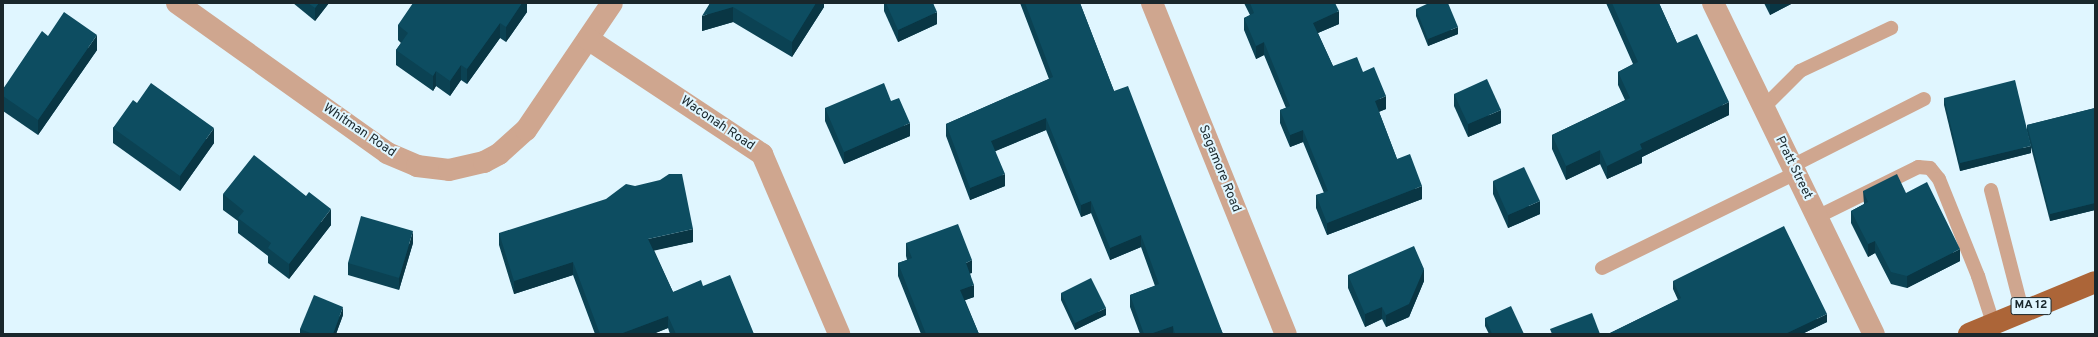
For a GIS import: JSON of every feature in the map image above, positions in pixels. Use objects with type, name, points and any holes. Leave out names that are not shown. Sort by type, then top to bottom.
[{"type":"main road","name":"MA 12","points":[[1969,334],[2022,310],[2095,282]]},
{"type":"street","name":"Whitman Road","points":[[177,3],[387,153],[431,170],[449,170],[478,164],[499,154],[513,142],[539,115],[612,3]]},
{"type":"street","name":"Sagamore Road","points":[[1152,3],[1286,334]]},
{"type":"street","name":"Pratt Street","points":[[1712,3],[1874,334]]},
{"type":"street","name":"Waconah Road","points":[[588,39],[762,154],[839,334]]},
{"type":"lane","points":[[1764,107],[1800,71],[1891,28]]},
{"type":"lane","points":[[1602,268],[1794,170],[1924,99]]},
{"type":"lane","points":[[1817,217],[1918,167],[1930,168],[1939,179],[1978,276],[1993,323]]},
{"type":"lane","points":[[1991,190],[2022,310]]},
{"type":"building","points":[[308,3],[319,3],[315,8]]},
{"type":"building","points":[[413,3],[522,3],[506,27],[500,23],[467,69],[461,65],[450,81],[436,71],[433,76],[396,50],[408,33],[398,25]]},
{"type":"building","points":[[710,3],[816,3],[792,42],[733,7],[702,16]]},
{"type":"building","points":[[886,3],[933,3],[937,12],[898,30]]},
{"type":"building","points":[[1025,3],[1080,3],[1114,91],[1128,86],[1223,334],[1175,334],[1173,326],[1150,334],[1144,334],[1130,295],[1159,284],[1141,235],[1110,248],[1091,201],[1081,205],[1046,118],[991,141],[1005,174],[970,188],[946,124],[1053,77]]},
{"type":"building","points":[[1250,3],[1335,3],[1339,11],[1313,23],[1333,66],[1357,57],[1363,72],[1374,67],[1386,96],[1375,101],[1397,159],[1410,154],[1422,186],[1327,223],[1316,195],[1328,191],[1303,130],[1290,135],[1280,110],[1290,106],[1264,42],[1256,46],[1244,18],[1254,13]]},
{"type":"building","points":[[1429,3],[1448,3],[1458,27],[1428,39],[1416,9]]},
{"type":"building","points":[[1612,3],[1659,3],[1677,43],[1697,34],[1729,102],[1640,144],[1642,149],[1607,166],[1600,150],[1566,166],[1552,135],[1630,98],[1618,72],[1638,62]]},
{"type":"building","points":[[64,12],[97,35],[38,120],[3,96],[3,89],[42,31],[48,36]]},
{"type":"building","points":[[1487,79],[1501,110],[1468,124],[1454,94]]},
{"type":"building","points":[[2015,80],[2031,146],[1960,163],[1944,98]]},
{"type":"building","points":[[151,83],[214,128],[180,176],[113,128],[133,100],[137,103]]},
{"type":"building","points":[[884,83],[891,101],[899,98],[910,123],[844,152],[825,108]]},
{"type":"building","points":[[2095,108],[2095,203],[2050,214],[2027,125]]},
{"type":"building","points":[[254,155],[306,196],[309,192],[331,209],[289,264],[268,248],[271,243],[238,218],[244,211],[223,194]]},
{"type":"building","points":[[1524,167],[1540,201],[1508,215],[1493,181]]},
{"type":"building","points":[[669,174],[682,174],[693,229],[648,239],[673,292],[701,280],[703,286],[730,275],[754,334],[676,334],[668,316],[620,334],[600,334],[573,262],[514,281],[499,233],[606,199],[626,184],[635,186],[660,180]]},
{"type":"building","points":[[1897,174],[1906,193],[1927,182],[1960,249],[1907,276],[1891,272],[1875,241],[1868,244],[1851,211],[1868,202],[1863,191]]},
{"type":"building","points":[[361,216],[413,231],[399,278],[348,263]]},
{"type":"building","points":[[958,224],[972,260],[966,263],[974,285],[960,290],[979,334],[926,334],[898,263],[912,258],[906,243]]},
{"type":"building","points":[[1784,226],[1827,314],[1785,334],[1608,334],[1681,298],[1673,281]]},
{"type":"building","points":[[1414,246],[1424,269],[1409,304],[1386,315],[1382,307],[1365,314],[1348,275]]},
{"type":"building","points":[[1091,278],[1106,308],[1075,323],[1061,293]]},
{"type":"building","points":[[314,295],[343,307],[333,334],[313,334],[300,329]]},
{"type":"building","points":[[1511,306],[1524,334],[1492,334],[1485,318]]},
{"type":"building","points":[[1592,313],[1600,334],[1552,334],[1550,329]]}]
